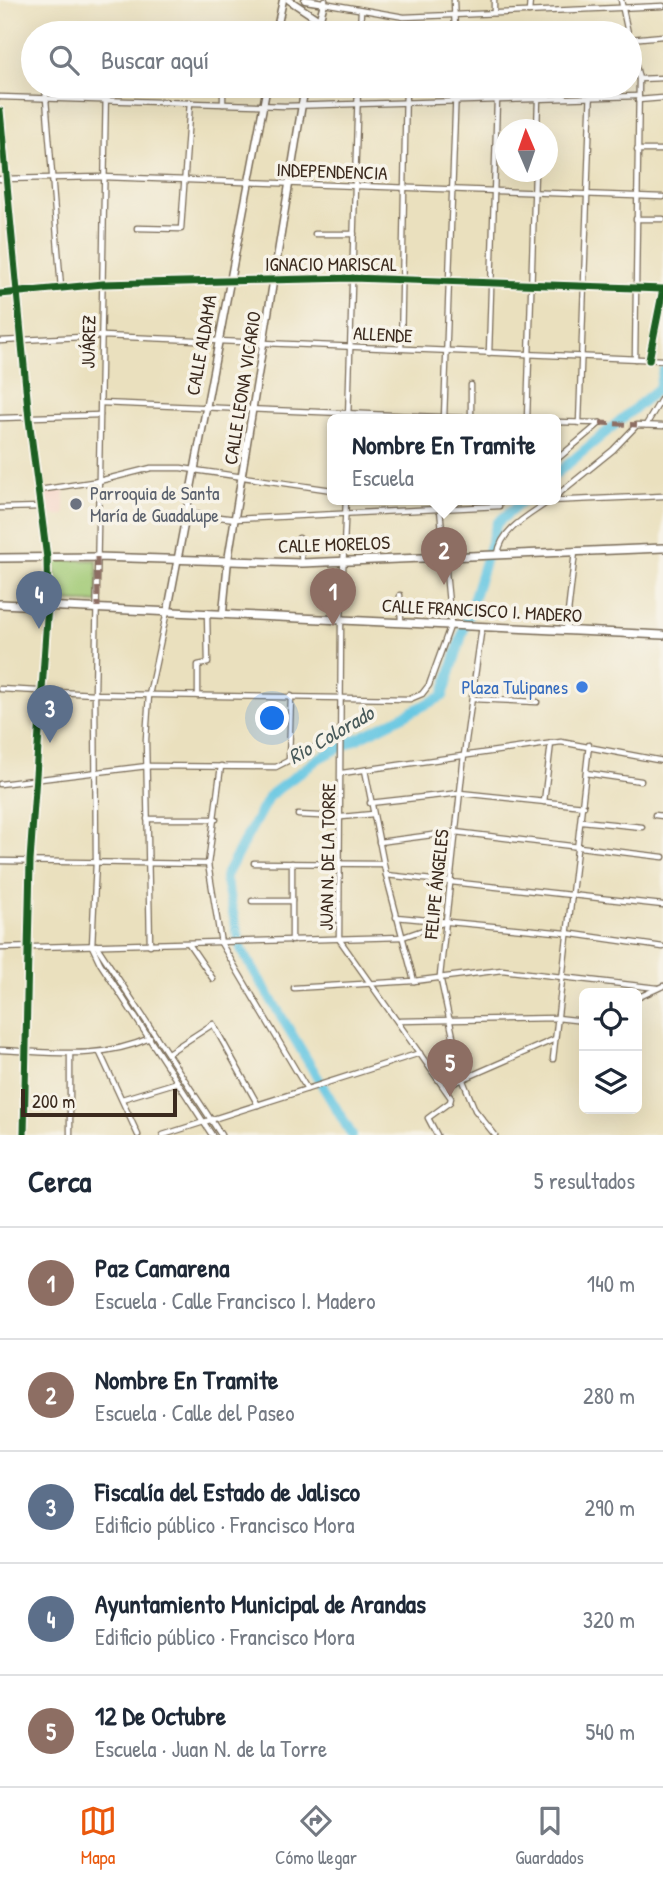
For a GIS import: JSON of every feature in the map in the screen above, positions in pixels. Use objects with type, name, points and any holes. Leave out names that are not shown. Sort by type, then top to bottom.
[{"type":"main road","points":[[279,21],[283,0]]},
{"type":"main road","points":[[289,0],[319,20],[324,2],[305,0]]},
{"type":"main road","name":"CALLE ALDAMA","points":[[167,610],[265,98]]},
{"type":"main road","name":"CALLE LEONA VICARIO","points":[[223,612],[228,560],[244,475],[303,98]]},
{"type":"main road","name":"CALLE MORELOS","points":[[0,558],[97,557],[302,563],[467,554],[663,548]]},
{"type":"main road","name":"CALLE FRANCISCO I. MADERO","points":[[0,604],[207,611],[663,635]]},
{"type":"street","points":[[454,0],[455,21]]},
{"type":"street","points":[[494,0],[494,13]]},
{"type":"street","points":[[529,12],[530,0]]},
{"type":"street","points":[[621,0],[625,21]]},
{"type":"street","points":[[324,2],[394,17],[663,6]]},
{"type":"street","points":[[360,21],[361,9]]},
{"type":"street","points":[[642,39],[663,34]]},
{"type":"street","points":[[642,79],[663,78]]},
{"type":"street","points":[[0,97],[21,98]]},
{"type":"street","points":[[23,98],[263,106],[358,106],[550,98]]},
{"type":"street","name":"JUÁREZ","points":[[94,944],[95,694],[106,98]]},
{"type":"street","points":[[223,98],[223,104]]},
{"type":"street","points":[[348,414],[358,98]]},
{"type":"street","points":[[401,349],[406,98]]},
{"type":"street","points":[[444,414],[456,98]]},
{"type":"street","points":[[579,423],[591,98]]},
{"type":"street","points":[[635,359],[638,98],[663,98]]},
{"type":"street","points":[[46,99],[61,288]]},
{"type":"street","points":[[537,119],[538,99]]},
{"type":"street","points":[[489,353],[497,100]]},
{"type":"street","points":[[137,228],[181,229],[190,102]]},
{"type":"street","points":[[0,111],[3,178],[47,558],[48,604],[30,862],[24,1135]]},
{"type":"street","points":[[637,150],[663,150]]},
{"type":"street","name":"INDEPENDENCIA","points":[[3,178],[103,177],[663,197]]},
{"type":"street","points":[[527,414],[536,182]]},
{"type":"street","points":[[636,219],[663,219]]},
{"type":"street","points":[[315,234],[354,234]]},
{"type":"street","name":"IGNACIO MARISCAL","points":[[0,294],[103,284],[352,278],[663,289]]},
{"type":"street","points":[[650,360],[663,289]]},
{"type":"street","name":"ALLENDE","points":[[0,341],[103,336],[663,360]]},
{"type":"street","points":[[471,385],[471,414]]},
{"type":"street","points":[[646,425],[663,396]]},
{"type":"street","points":[[101,402],[327,414]]},
{"type":"street","points":[[0,418],[101,415]]},
{"type":"street","points":[[561,422],[600,424],[561,456]]},
{"type":"street","points":[[561,492],[613,450],[637,425],[663,426]]},
{"type":"street","points":[[39,490],[99,481],[150,468],[195,469],[327,489]]},
{"type":"street","points":[[561,499],[663,496]]},
{"type":"street","name":"JUAN N. DE LA TORRE","points":[[346,505],[341,619],[342,817],[339,939],[445,1087],[450,1102],[429,1115],[428,1121],[437,1135]]},
{"type":"street","points":[[0,689],[95,694],[341,699],[410,699],[422,694],[429,685],[450,624],[439,505]]},
{"type":"street","points":[[495,554],[500,541],[509,531],[544,505]]},
{"type":"street","points":[[185,513],[236,519],[499,506]]},
{"type":"street","points":[[0,508],[41,508]]},
{"type":"street","points":[[299,538],[302,563]]},
{"type":"street","points":[[566,630],[576,551]]},
{"type":"street","points":[[400,595],[401,622]]},
{"type":"street","points":[[150,945],[147,819],[149,695],[167,610]]},
{"type":"street","points":[[198,696],[198,665],[208,663],[207,611]]},
{"type":"street","name":"FELIPE ÁNGELES","points":[[481,625],[440,976],[462,1078],[475,1110],[495,1135]]},
{"type":"street","points":[[289,761],[291,696]]},
{"type":"street","points":[[472,699],[537,702]]},
{"type":"street","points":[[0,784],[96,775],[147,766],[276,767],[342,736]]},
{"type":"street","points":[[544,802],[551,744]]},
{"type":"street","points":[[342,773],[551,744],[589,745],[663,761]]},
{"type":"street","points":[[553,1059],[589,745]]},
{"type":"street","points":[[221,765],[208,864],[222,943],[308,1089]]},
{"type":"street","points":[[365,770],[383,864],[414,981]]},
{"type":"street","points":[[586,773],[641,781]]},
{"type":"street","points":[[370,803],[460,793],[584,806]]},
{"type":"street","points":[[298,815],[342,817],[373,814]]},
{"type":"street","points":[[655,816],[663,816]]},
{"type":"street","points":[[147,819],[216,819]]},
{"type":"street","points":[[582,821],[642,827]]},
{"type":"street","points":[[379,842],[455,832],[663,857]]},
{"type":"street","points":[[0,861],[208,864]]},
{"type":"street","points":[[254,863],[383,864]]},
{"type":"street","points":[[292,863],[292,940]]},
{"type":"street","points":[[386,875],[663,905]]},
{"type":"street","points":[[252,901],[292,901]]},
{"type":"street","points":[[396,917],[445,924],[566,933],[663,947]]},
{"type":"street","points":[[0,948],[403,937],[445,924]]},
{"type":"street","points":[[94,944],[221,1135]]},
{"type":"street","points":[[94,944],[100,963],[212,1135]]},
{"type":"street","points":[[188,944],[213,979]]},
{"type":"street","points":[[293,988],[414,981],[502,970],[660,987]]},
{"type":"street","points":[[642,996],[660,987]]},
{"type":"street","points":[[399,1021],[450,1018],[579,1020]]},
{"type":"street","points":[[168,1053],[213,1024],[258,1105]]},
{"type":"street","points":[[0,1050],[71,1055],[100,1053],[126,1049],[156,1036]]},
{"type":"street","points":[[445,1087],[555,1039]]},
{"type":"street","points":[[100,1053],[138,1135]]},
{"type":"street","points":[[163,1135],[420,1053]]},
{"type":"street","points":[[70,1135],[71,1055]]},
{"type":"street","points":[[122,1099],[185,1079]]},
{"type":"shaded area","points":[[64,490],[65,515],[45,515],[43,493]]},
{"type":"green space","points":[[54,560],[97,560],[98,603],[56,601]]},
{"type":"waterway","points":[[561,470],[659,388],[663,371]]},
{"type":"waterway","name":"Rio Colorado","points":[[352,1135],[241,949],[225,877],[269,796],[319,758],[443,696],[497,523],[518,505]]},
{"type":"marked path","points":[[600,423],[637,425]]},
{"type":"marked path","points":[[97,557],[98,607]]},
{"type":"cycle path","points":[[0,111],[29,419],[47,558],[48,604],[30,861],[24,1135]]},
{"type":"cycle path","points":[[0,294],[103,284],[352,278],[663,289],[649,360]]},
{"type":"place","name":"Parroquia de Santa María de Guadalupe","points":[[76,504]]},
{"type":"place","name":"Nombre En Tramite","points":[[444,585]]},
{"type":"place","name":"Paz Camarena","points":[[333,626]]},
{"type":"place","name":"Ayuntamiento Municipal de Arandas","points":[[39,629]]},
{"type":"place","name":"Plaza Tulipanes","points":[[582,687]]},
{"type":"place","name":"Fiscalía del Estado de Jalisco","points":[[50,743]]},
{"type":"place","name":"12 De Octubre","points":[[450,1097]]}]
